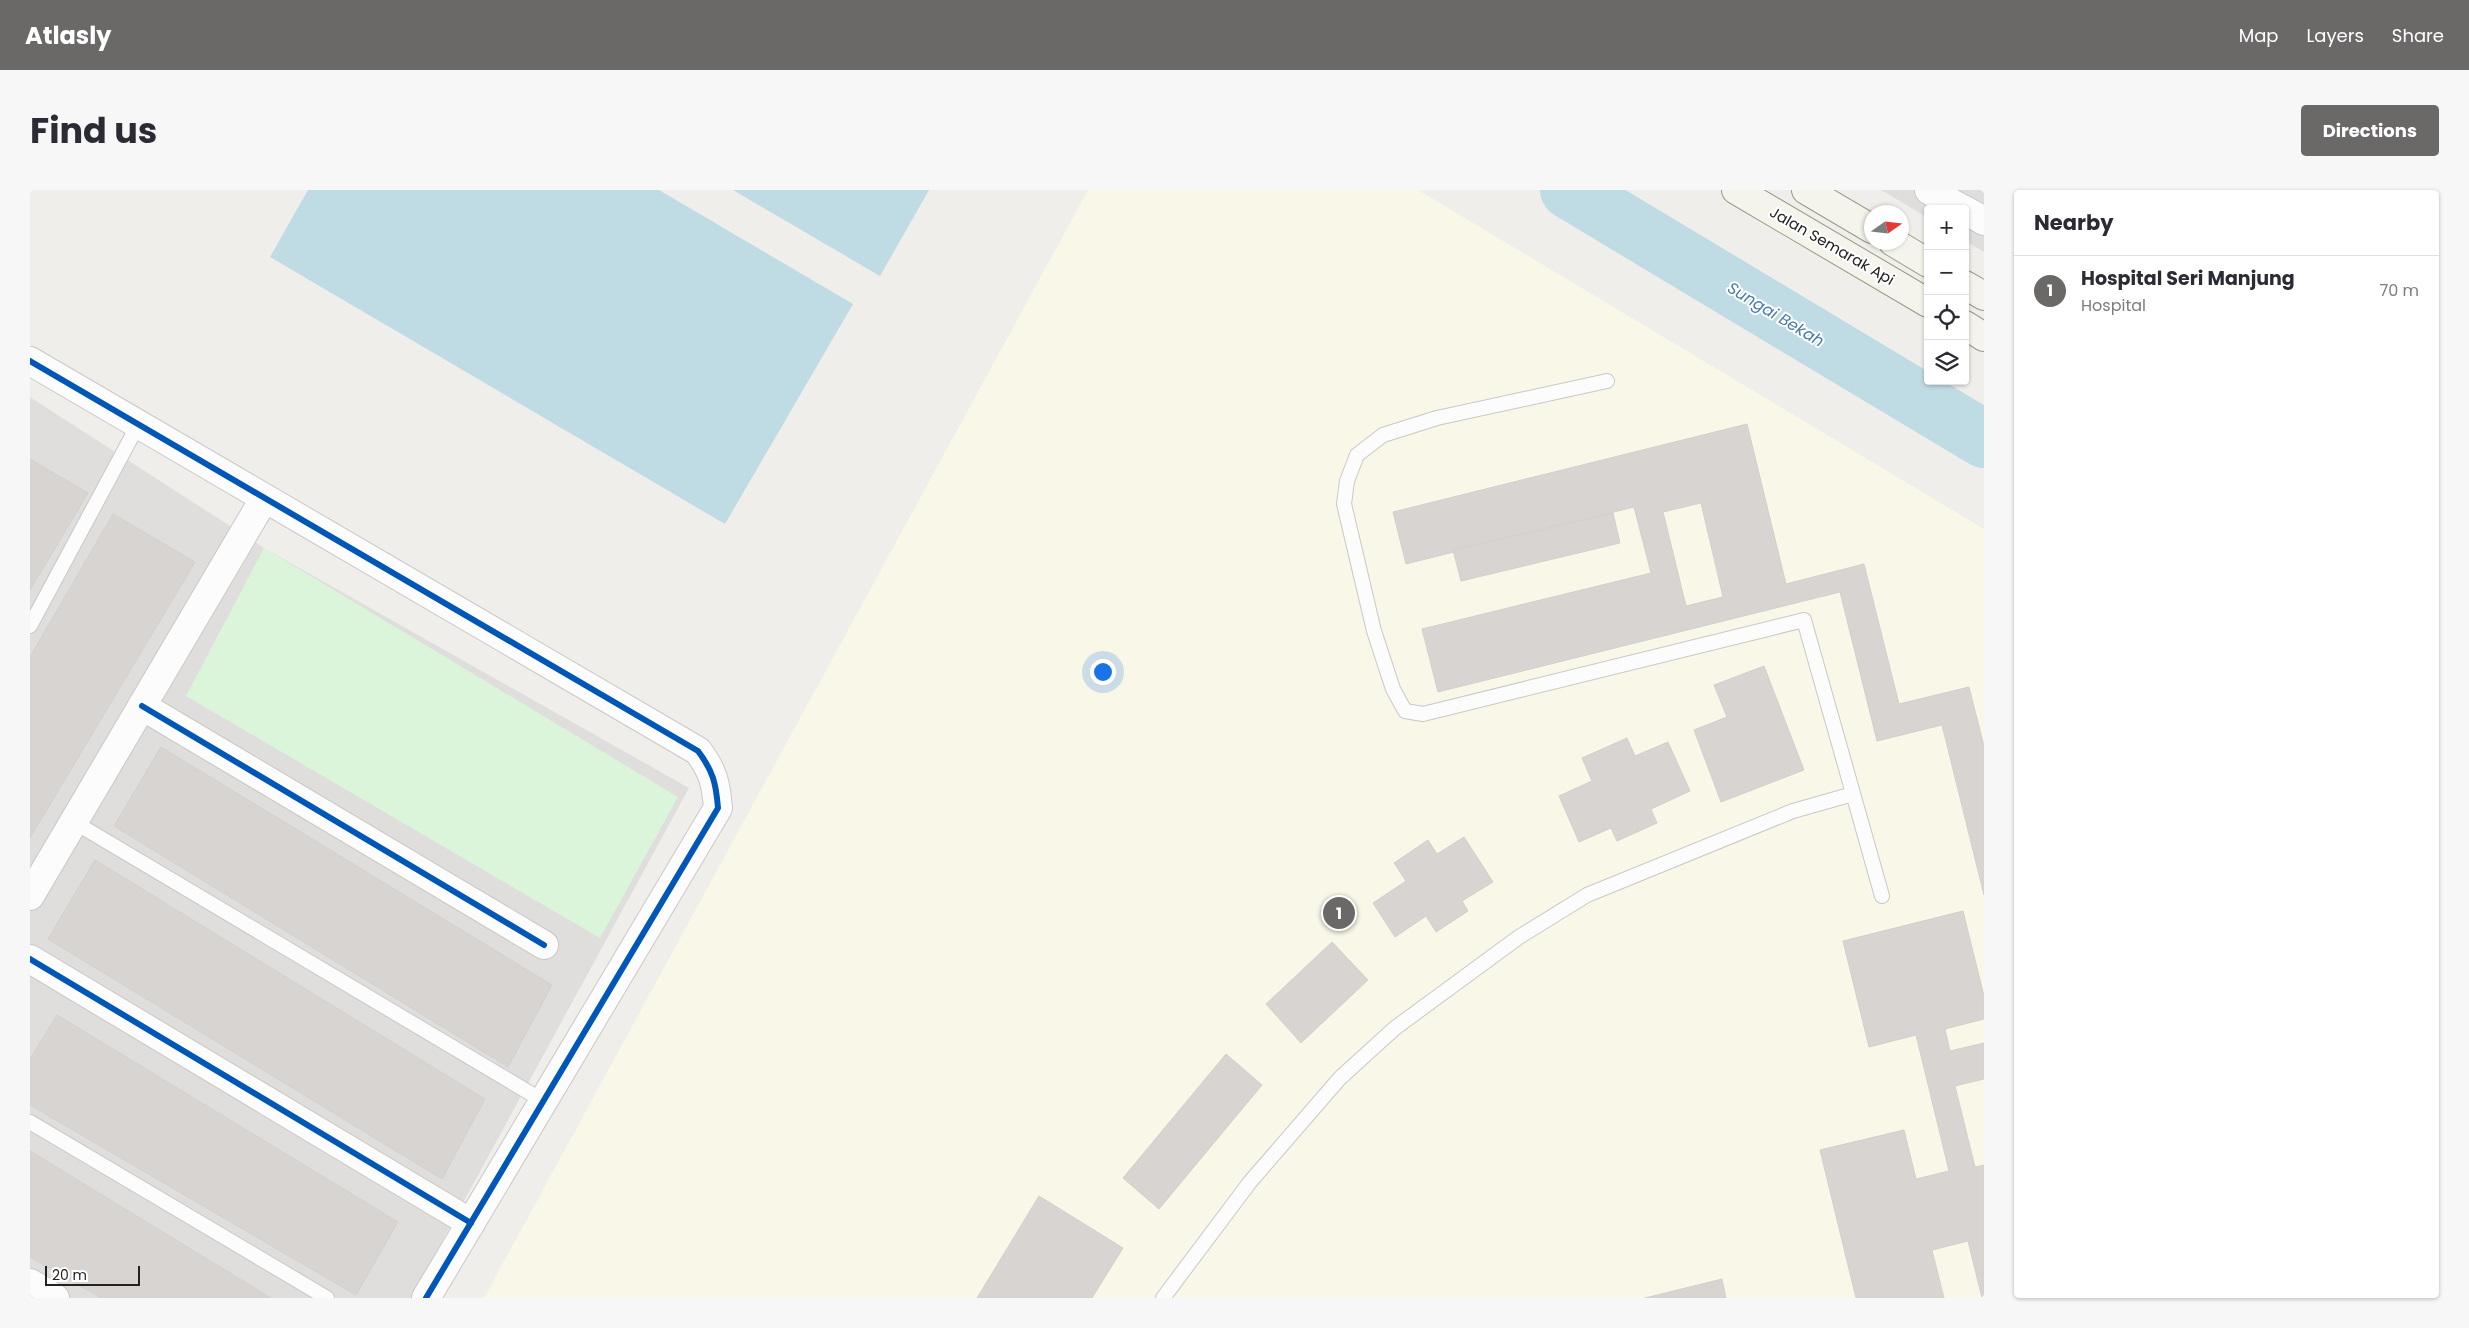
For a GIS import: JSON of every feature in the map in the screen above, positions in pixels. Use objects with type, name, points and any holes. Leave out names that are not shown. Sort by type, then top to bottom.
[{"type":"street","name":"Jalan Semarak Api","points":[[1736,190],[1924,301]]},
{"type":"street","points":[[1806,190],[1864,224]]},
{"type":"street","points":[[1929,190],[1955,205]]},
{"type":"street","points":[[1969,213],[1984,221]]},
{"type":"street","points":[[1906,250],[1924,261]]},
{"type":"street","points":[[1969,288],[1984,296]]},
{"type":"street","points":[[1969,328],[1984,337]]},
{"type":"street","points":[[30,361],[698,751],[711,768],[716,786],[718,808],[545,1102],[426,1298]]},
{"type":"street","points":[[30,896],[264,499]]},
{"type":"street","points":[[142,706],[544,946]]},
{"type":"street","points":[[30,959],[471,1224]]},
{"type":"street","points":[[30,1283],[55,1298]]},
{"type":"lane","points":[[1607,381],[1437,418],[1383,434],[1357,455],[1347,481],[1344,504],[1374,631],[1393,689],[1405,711],[1423,714],[1804,620],[1882,896]]},
{"type":"lane","points":[[30,626],[138,425]]},
{"type":"lane","points":[[1164,1298],[1250,1182],[1340,1078],[1395,1028],[1519,937],[1587,895],[1792,811],[1853,794]]},
{"type":"lane","points":[[74,822],[545,1102]]},
{"type":"lane","points":[[30,1122],[326,1298]]},
{"type":"shaded area","points":[[1088,190],[1418,190],[1984,529],[1984,1298],[484,1298]]},
{"type":"shaded area","points":[[1881,190],[1984,190],[1984,252],[1969,243],[1969,205],[1924,205],[1924,216]]},
{"type":"shaded area","points":[[30,397],[264,548],[689,788],[411,1298],[30,1298]]},
{"type":"green space","points":[[264,548],[678,797],[600,938],[186,696]]},
{"type":"water","points":[[308,190],[659,190],[853,304],[725,524],[270,257]]},
{"type":"water","points":[[733,190],[929,190],[880,276]]},
{"type":"building","points":[[1747,424],[1786,584],[1864,564],[1899,704],[1969,687],[1984,746],[1984,895],[1942,725],[1877,741],[1840,592],[1438,692],[1422,629],[1651,573],[1634,507],[1406,564],[1393,512]],"holes":[[[1701,503],[1723,597],[1686,606],[1663,512]]]},
{"type":"building","points":[[30,459],[88,493],[30,590]]},
{"type":"building","points":[[1613,513],[1620,543],[1461,581],[1453,550]]},
{"type":"building","points":[[113,514],[195,562],[30,838],[30,657]]},
{"type":"building","points":[[1764,666],[1804,770],[1721,802],[1694,730],[1727,717],[1714,685]]},
{"type":"building","points":[[1627,738],[1635,756],[1668,742],[1690,791],[1651,809],[1657,823],[1617,841],[1611,828],[1579,842],[1559,796],[1592,781],[1582,758]]},
{"type":"building","points":[[161,747],[552,985],[508,1067],[114,826]]},
{"type":"building","points":[[1464,837],[1493,882],[1462,901],[1468,911],[1436,932],[1426,916],[1395,937],[1373,903],[1406,881],[1394,863],[1428,840],[1437,854]]},
{"type":"building","points":[[95,860],[485,1099],[442,1179],[48,939]]},
{"type":"building","points":[[1963,911],[1984,996],[1984,1019],[1945,1029],[1950,1051],[1984,1043],[1984,1079],[1955,1086],[1975,1167],[1984,1165],[1984,1298],[1982,1298],[1968,1241],[1932,1250],[1944,1298],[1856,1298],[1820,1150],[1904,1130],[1916,1179],[1949,1171],[1916,1035],[1869,1047],[1843,941]]},
{"type":"building","points":[[1332,942],[1368,980],[1301,1043],[1266,1004]]},
{"type":"building","points":[[57,1015],[398,1222],[356,1295],[30,1105],[30,1059]]},
{"type":"building","points":[[1226,1054],[1262,1085],[1159,1209],[1123,1178]]},
{"type":"building","points":[[30,1151],[271,1298],[101,1298],[30,1257]]},
{"type":"building","points":[[1039,1196],[1123,1248],[1092,1298],[977,1298]]},
{"type":"building","points":[[1722,1279],[1726,1298],[1645,1298]]},
{"type":"waterway","name":"Sungai Bekah","points":[[1569,190],[1984,439]]},
{"type":"cycle path","points":[[30,361],[698,751],[710,771],[715,784],[718,808],[426,1298]]},
{"type":"cycle path","points":[[142,706],[544,945]]},
{"type":"cycle path","points":[[30,959],[471,1223]]},
{"type":"place","name":"Hospital Seri Manjung","points":[[1339,913]]}]
